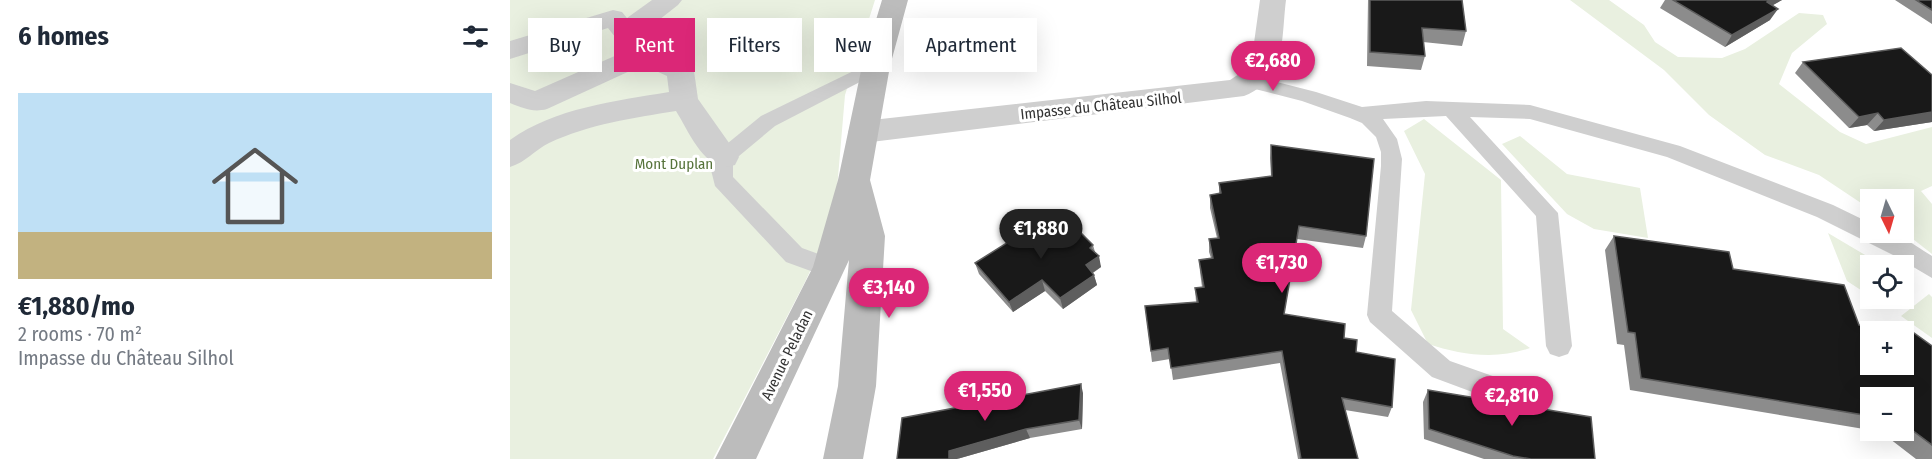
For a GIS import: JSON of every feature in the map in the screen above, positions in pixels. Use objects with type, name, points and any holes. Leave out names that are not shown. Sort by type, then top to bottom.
[{"type":"street","points":[[655,18],[669,0]]},
{"type":"street","name":"Avenue Peladan","points":[[890,18],[895,0]]},
{"type":"street","points":[[1250,81],[1258,74],[1263,63],[1273,0]]},
{"type":"street","points":[[510,50],[614,19]]},
{"type":"street","points":[[524,97],[614,54]]},
{"type":"street","points":[[680,72],[684,100],[713,145],[724,157]]},
{"type":"street","name":"Avenue Peladan","points":[[735,459],[830,268],[854,180],[875,72]]},
{"type":"street","name":"Impasse du Château Silhol","points":[[863,132],[1185,97],[1233,89],[1250,81]]},
{"type":"street","points":[[524,97],[576,122]]},
{"type":"street","points":[[510,156],[537,136],[600,113],[684,100]]},
{"type":"street","name":"Avenue Peladan","points":[[843,459],[857,386],[868,236],[854,180]]},
{"type":"lane","points":[[830,268],[794,255],[723,180],[721,166],[724,157],[768,121],[864,72]]},
{"type":"lane","points":[[1250,81],[1311,96],[1360,114],[1370,119],[1386,136],[1392,150],[1380,315],[1441,369],[1529,400]]},
{"type":"lane","points":[[1360,114],[1426,108],[1530,112],[1673,151],[1825,211],[1901,248],[1932,268]]},
{"type":"lane","points":[[1451,109],[1547,213],[1559,346]]},
{"type":"green space","name":"Mont Duplan","points":[[510,0],[875,0],[869,18],[814,18],[814,72],[852,72],[845,95],[837,189],[828,233],[713,459],[510,459]]},
{"type":"green space","points":[[1570,0],[1609,0],[1644,25],[1655,42],[1678,57],[1722,58],[1745,49],[1799,13],[1823,15],[1827,24],[1792,53],[1779,84],[1840,132],[1866,144],[1932,127],[1932,186],[1921,191],[1932,204],[1932,254],[1914,240],[1914,189],[1860,189],[1860,202],[1819,175],[1765,155],[1709,115],[1664,70]]},
{"type":"green space","points":[[1424,119],[1501,180],[1503,329],[1530,348],[1505,354],[1479,355],[1428,344],[1411,310],[1425,174],[1404,131]]},
{"type":"green space","points":[[1520,136],[1567,174],[1640,188],[1648,238],[1594,229],[1567,214],[1502,144]]},
{"type":"green space","points":[[1828,233],[1865,255],[1860,255],[1860,289],[1847,281]]},
{"type":"green space","points":[[1929,294],[1932,297],[1932,338],[1914,325],[1914,321],[1908,321],[1901,316],[1910,309],[1914,309],[1914,306]]},
{"type":"building","points":[[1370,0],[1462,0],[1466,31],[1422,28],[1425,56],[1370,52]]},
{"type":"building","points":[[1673,0],[1770,0],[1767,2],[1778,9],[1732,35]]},
{"type":"building","points":[[1916,0],[1932,0],[1932,10]]},
{"type":"building","points":[[1901,48],[1932,75],[1932,112],[1884,120],[1878,113],[1859,117],[1803,62]]},
{"type":"building","points":[[1271,145],[1374,159],[1366,236],[1299,226],[1284,314],[1345,324],[1344,338],[1357,340],[1356,352],[1395,359],[1392,407],[1342,398],[1358,459],[1301,459],[1282,351],[1171,368],[1168,348],[1151,351],[1145,306],[1198,302],[1195,288],[1204,287],[1199,260],[1213,258],[1209,239],[1219,238],[1210,195],[1221,193],[1219,183],[1272,176]]},
{"type":"building","points":[[1064,216],[1093,245],[1090,248],[1099,256],[1086,265],[1094,275],[1060,298],[1042,280],[1009,302],[975,263],[1043,220],[1048,226]]},
{"type":"building","points":[[1614,236],[1729,252],[1733,269],[1844,285],[1860,325],[1860,375],[1914,375],[1914,333],[1932,346],[1932,445],[1914,432],[1914,387],[1860,387],[1860,414],[1641,378],[1635,333],[1628,332]]},
{"type":"building","points":[[1081,384],[1079,420],[1026,429],[949,451],[949,459],[897,459],[902,418]]},
{"type":"building","points":[[1428,390],[1591,417],[1595,459],[1531,459],[1513,456],[1429,429]]}]
